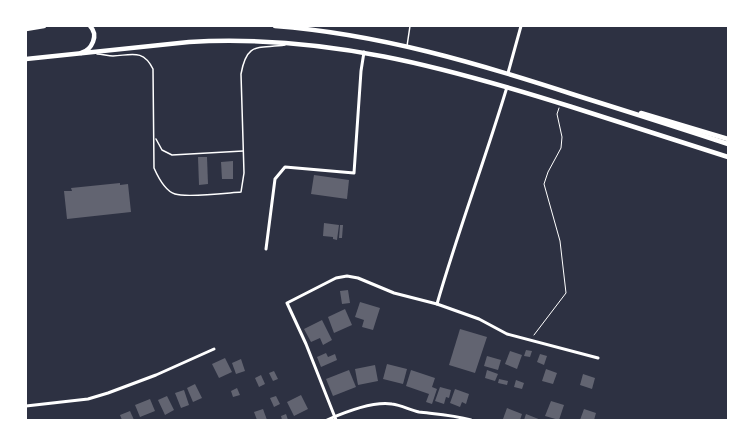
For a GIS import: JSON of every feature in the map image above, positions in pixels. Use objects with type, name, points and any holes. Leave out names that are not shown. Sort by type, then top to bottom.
[{"type":"main road","points":[[26,29],[44,26]]},
{"type":"main road","points":[[72,55],[84,52],[92,44],[94,35],[90,26]]},
{"type":"main road","points":[[275,26],[323,29],[407,46],[508,73],[728,144]]},
{"type":"main road","points":[[26,59],[216,40],[249,40],[296,43],[364,52],[409,60],[507,86],[678,141],[728,159]]},
{"type":"main road","points":[[566,92],[728,139]]},
{"type":"street","points":[[508,73],[522,26]]},
{"type":"street","points":[[266,249],[275,179],[285,167],[354,173],[361,71],[364,52]]},
{"type":"street","points":[[437,304],[451,256],[507,86]]},
{"type":"street","points":[[335,418],[306,344],[287,303],[336,278],[347,276],[358,278],[394,293],[437,304],[479,319],[507,334],[598,358]]},
{"type":"street","points":[[26,406],[88,399],[108,393],[169,369],[214,349]]},
{"type":"street","points":[[327,420],[358,409],[382,403],[394,404],[416,411],[471,420]]},
{"type":"lane","points":[[407,46],[410,26]]},
{"type":"lane","points":[[93,53],[112,56],[136,54],[149,61],[153,69],[155,138],[154,168],[157,175],[168,190],[176,194],[186,195],[241,192],[244,173],[241,74],[246,56],[258,47],[273,47],[296,43]]},
{"type":"lane","points":[[155,138],[162,150],[172,155],[243,151]]},
{"type":"path","points":[[530,340],[566,293],[560,241],[544,184],[561,148],[562,137],[557,114],[560,103]]},
{"type":"building","points":[[198,157],[207,157],[208,184],[199,185]]},
{"type":"building","points":[[233,161],[233,179],[222,179],[221,162]]},
{"type":"building","points":[[314,175],[349,180],[347,199],[311,194]]},
{"type":"building","points":[[120,183],[120,185],[128,184],[131,212],[67,219],[64,191],[72,191],[71,188]]},
{"type":"building","points":[[324,223],[339,225],[337,240],[333,239],[333,237],[323,236]]},
{"type":"building","points":[[340,225],[343,225],[342,238],[339,238]]},
{"type":"building","points":[[348,290],[350,303],[342,304],[340,291]]},
{"type":"building","points":[[360,302],[380,308],[373,330],[362,327],[364,320],[355,317]]},
{"type":"building","points":[[345,309],[352,325],[334,333],[328,317]]},
{"type":"building","points":[[322,320],[332,340],[323,345],[320,338],[311,342],[304,329]]},
{"type":"building","points":[[460,329],[487,337],[475,373],[449,365]]},
{"type":"building","points":[[526,350],[532,351],[530,357],[524,356]]},
{"type":"building","points":[[510,351],[522,355],[517,369],[505,364]]},
{"type":"building","points":[[326,353],[328,357],[335,354],[337,360],[321,367],[317,357]]},
{"type":"building","points":[[540,354],[547,356],[544,365],[537,362]]},
{"type":"building","points":[[487,356],[501,360],[498,370],[484,366]]},
{"type":"building","points":[[225,358],[232,372],[219,378],[212,364]]},
{"type":"building","points":[[241,359],[245,371],[236,374],[232,363]]},
{"type":"building","points":[[387,364],[407,369],[403,384],[383,379]]},
{"type":"building","points":[[375,365],[378,381],[358,385],[355,369]]},
{"type":"building","points":[[546,369],[557,373],[553,384],[542,381]]},
{"type":"building","points":[[349,370],[356,387],[333,396],[326,379]]},
{"type":"building","points":[[411,370],[435,378],[432,387],[437,389],[432,404],[426,402],[429,394],[406,386]]},
{"type":"building","points":[[487,370],[498,374],[495,381],[485,378]]},
{"type":"building","points":[[274,371],[278,379],[273,381],[269,373]]},
{"type":"building","points":[[583,374],[595,378],[592,389],[580,385]]},
{"type":"building","points":[[261,375],[265,384],[259,387],[255,378]]},
{"type":"building","points":[[499,379],[508,381],[507,385],[498,383]]},
{"type":"building","points":[[516,380],[524,383],[522,389],[514,387]]},
{"type":"building","points":[[195,384],[202,398],[193,402],[187,388]]},
{"type":"building","points":[[440,387],[451,390],[449,398],[446,397],[444,404],[435,401]]},
{"type":"building","points":[[237,388],[240,395],[233,397],[231,391]]},
{"type":"building","points":[[455,389],[469,394],[466,404],[462,402],[460,407],[450,403]]},
{"type":"building","points":[[184,390],[189,405],[181,408],[175,393]]},
{"type":"building","points":[[301,395],[308,409],[294,416],[287,402]]},
{"type":"building","points":[[167,396],[174,410],[165,415],[158,400]]},
{"type":"building","points":[[276,396],[280,404],[274,407],[270,398]]},
{"type":"building","points":[[150,399],[155,411],[140,417],[135,405]]},
{"type":"building","points":[[551,401],[564,405],[559,420],[545,416]]},
{"type":"building","points":[[507,408],[522,414],[520,420],[503,419]]},
{"type":"building","points":[[263,409],[267,420],[257,420],[254,412]]},
{"type":"building","points":[[584,409],[596,413],[594,420],[580,420]]},
{"type":"building","points":[[130,411],[134,420],[122,420],[120,415]]},
{"type":"building","points":[[286,414],[288,420],[282,420],[281,416]]},
{"type":"building","points":[[526,414],[541,420],[524,420]]}]
